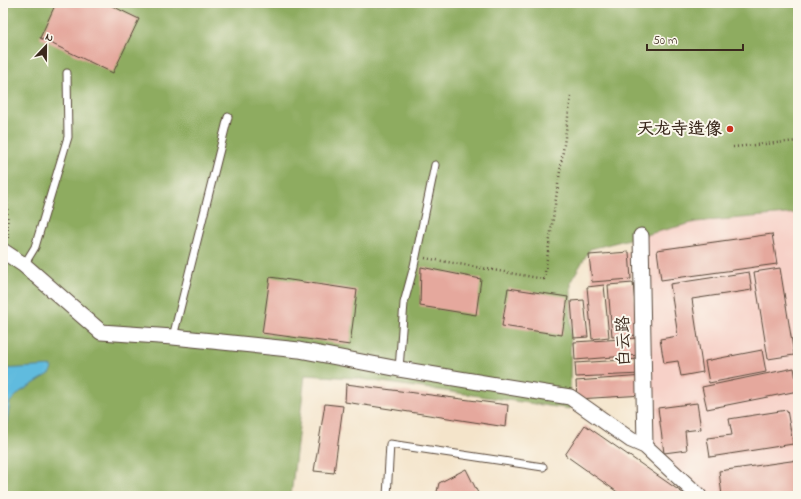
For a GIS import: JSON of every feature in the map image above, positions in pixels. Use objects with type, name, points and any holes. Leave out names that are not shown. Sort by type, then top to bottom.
[{"type":"street","name":"白云路","points":[[641,236],[645,446]]},
{"type":"street","points":[[6,253],[24,265],[101,332],[172,337],[299,350],[399,369],[570,397],[631,440],[645,446],[699,496]]},
{"type":"lane","points":[[24,265],[35,247],[68,137],[67,73]]},
{"type":"lane","points":[[172,337],[228,117]]},
{"type":"lane","points":[[399,369],[404,303],[416,256],[435,165]]},
{"type":"lane","points":[[387,496],[390,444],[543,467]]},
{"type":"path","points":[[4,89],[6,253]]},
{"type":"path","points":[[416,256],[544,279],[571,97]]},
{"type":"path","points":[[734,147],[798,141]]},
{"type":"shaded area","points":[[798,213],[798,496],[699,496],[645,446],[641,236],[696,222]]},
{"type":"green space","points":[[3,3],[798,3],[798,213],[696,222],[590,249],[571,281],[570,409],[354,378],[305,375],[291,496],[3,496]]},
{"type":"water","points":[[52,366],[51,373],[20,392],[10,402],[3,441],[3,369]]},
{"type":"building","points":[[56,3],[106,3],[139,19],[113,73],[40,38]]},
{"type":"building","points":[[772,234],[777,264],[661,280],[657,250]]},
{"type":"building","points":[[629,252],[631,279],[592,282],[589,255]]},
{"type":"building","points":[[421,267],[481,279],[476,315],[420,306]]},
{"type":"building","points":[[780,268],[794,355],[768,359],[754,272]]},
{"type":"building","points":[[749,272],[752,290],[692,299],[703,372],[681,376],[678,361],[664,363],[660,339],[678,336],[670,284]]},
{"type":"building","points":[[270,277],[357,290],[350,345],[262,333]]},
{"type":"building","points":[[633,283],[638,335],[612,337],[608,285]]},
{"type":"building","points":[[604,285],[609,337],[592,339],[587,287]]},
{"type":"building","points":[[508,288],[568,297],[562,335],[502,326]]},
{"type":"building","points":[[584,300],[588,337],[574,338],[571,301]]},
{"type":"building","points":[[639,338],[640,355],[575,360],[574,342]]},
{"type":"building","points":[[762,350],[766,372],[709,383],[705,361]]},
{"type":"building","points":[[640,359],[641,374],[576,377],[575,363]]},
{"type":"building","points":[[794,368],[798,391],[707,409],[702,387]]},
{"type":"building","points":[[643,376],[644,395],[577,399],[576,381]]},
{"type":"building","points":[[346,384],[508,405],[506,427],[345,402]]},
{"type":"building","points":[[697,403],[701,429],[685,431],[687,450],[664,453],[658,408]]},
{"type":"building","points":[[325,404],[343,406],[334,473],[314,471]]},
{"type":"building","points":[[787,410],[793,444],[710,457],[707,438],[732,435],[729,419]]},
{"type":"building","points":[[585,425],[687,496],[623,496],[565,455]]},
{"type":"building","points":[[798,460],[798,496],[722,496],[719,471]]},
{"type":"building","points":[[466,469],[478,493],[473,496],[436,496],[439,483]]},
{"type":"place","name":"天龙寺造像","points":[[730,129]]}]
